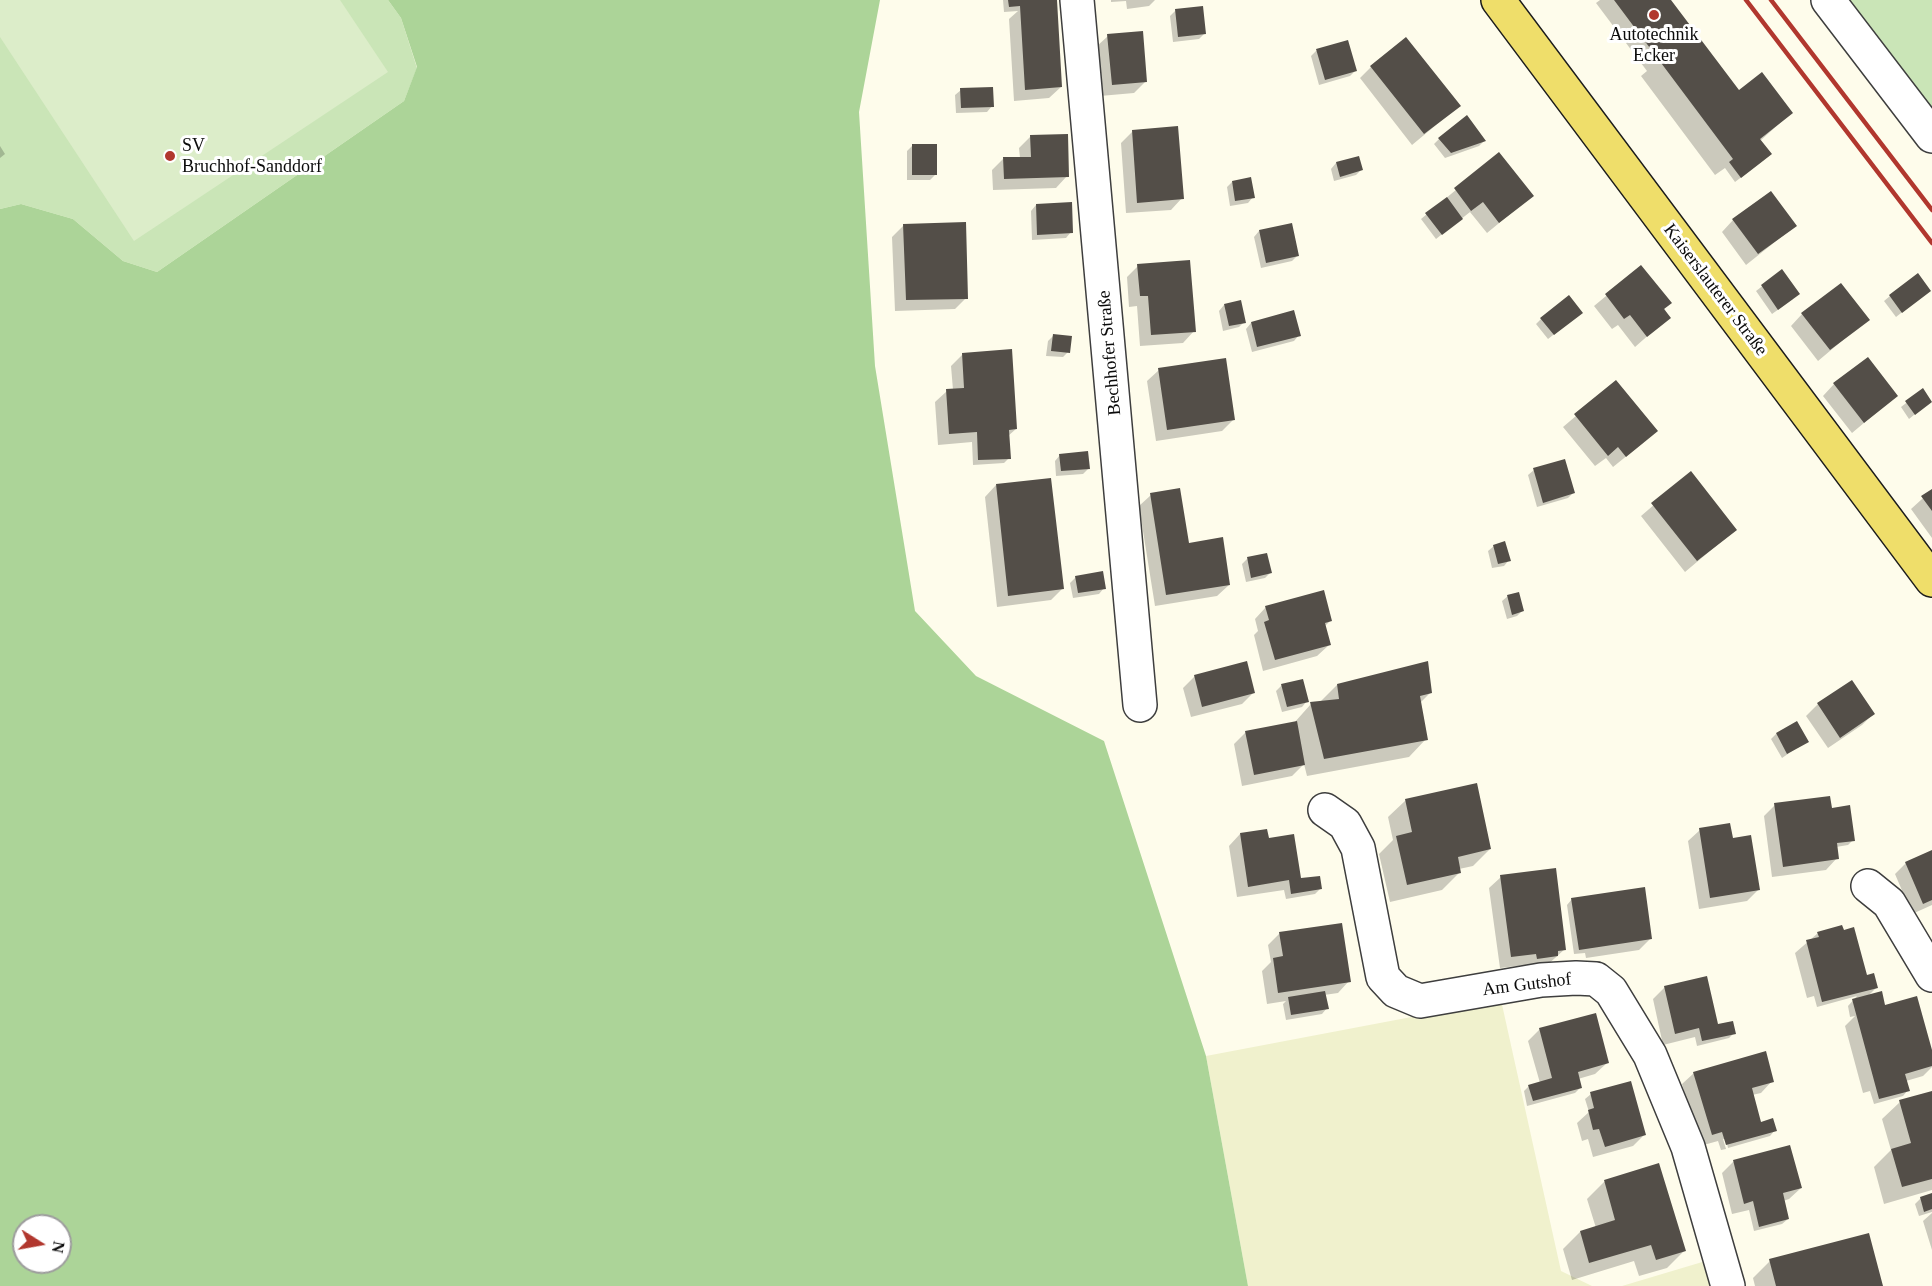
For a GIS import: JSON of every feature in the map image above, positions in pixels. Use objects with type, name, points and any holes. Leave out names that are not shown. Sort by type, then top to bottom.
[{"type":"main road","name":"Kaiserslauterer Straße","points":[[1498,0],[1932,580]]},
{"type":"street","name":"Bechhofer Straße","points":[[1077,0],[1140,705]]},
{"type":"street","points":[[1828,0],[1932,136]]},
{"type":"street","name":"Am Gutshof","points":[[1325,810],[1345,824],[1358,848],[1383,977],[1396,991],[1420,1001],[1541,980],[1576,978],[1596,979],[1611,991],[1650,1055],[1688,1147],[1728,1286]]},
{"type":"street","points":[[1868,886],[1889,903],[1932,975]]},
{"type":"green space","name":"SV Bruchhof-Sanddorf","points":[[0,0],[388,0],[401,18],[417,68],[404,101],[157,272],[123,261],[73,219],[21,204],[0,209]]},
{"type":"green space","name":"SV Bruchhof-Sanddorf","points":[[0,0],[340,0],[388,72],[134,241],[0,37]]},
{"type":"green space","points":[[388,0],[880,0],[859,112],[875,366],[915,611],[976,676],[1104,741],[1206,1056],[1248,1286],[0,1286],[0,209],[21,204],[73,219],[123,261],[157,272],[404,101],[417,67],[401,18]]},
{"type":"green space","points":[[1845,0],[1932,0],[1932,112]]},
{"type":"green space","points":[[1501,1000],[1561,1271],[1592,1286],[1248,1286],[1206,1056]]},
{"type":"green space","points":[[1709,1260],[1716,1286],[1622,1286]]},
{"type":"building","points":[[1008,0],[1057,0],[1062,87],[1025,90],[1020,6],[1009,7]]},
{"type":"building","points":[[1614,0],[1671,0],[1739,90],[1762,72],[1793,113],[1760,139],[1772,154],[1741,178],[1729,162],[1733,159]]},
{"type":"building","points":[[1203,6],[1206,34],[1178,37],[1175,9]]},
{"type":"building","points":[[1143,31],[1147,82],[1112,85],[1107,34]]},
{"type":"building","points":[[1406,37],[1461,106],[1424,134],[1370,66]]},
{"type":"building","points":[[1348,40],[1357,71],[1325,80],[1316,49]]},
{"type":"building","points":[[993,87],[994,107],[961,108],[960,88]]},
{"type":"building","points":[[1467,115],[1486,141],[1451,153],[1438,138]]},
{"type":"building","points":[[1178,126],[1184,199],[1137,203],[1132,130]]},
{"type":"building","points":[[1068,134],[1069,177],[1004,179],[1003,157],[1031,157],[1030,135]]},
{"type":"building","points":[[912,144],[937,144],[937,175],[912,175]]},
{"type":"building","points":[[1499,152],[1534,196],[1499,223],[1483,202],[1471,211],[1454,188]]},
{"type":"building","points":[[1359,156],[1363,170],[1340,177],[1336,162]]},
{"type":"building","points":[[1251,177],[1255,198],[1235,201],[1232,181]]},
{"type":"building","points":[[1771,191],[1797,226],[1758,254],[1732,219]]},
{"type":"building","points":[[1447,197],[1463,219],[1442,235],[1425,213]]},
{"type":"building","points":[[1072,202],[1073,233],[1037,235],[1036,204]]},
{"type":"building","points":[[966,222],[968,299],[906,300],[903,224]]},
{"type":"building","points":[[1292,223],[1299,256],[1266,263],[1259,230]]},
{"type":"building","points":[[1190,260],[1196,332],[1151,335],[1148,296],[1140,296],[1137,264]]},
{"type":"building","points":[[1641,265],[1672,303],[1664,309],[1671,318],[1647,337],[1630,315],[1624,319],[1605,294]]},
{"type":"building","points":[[1782,269],[1800,294],[1778,310],[1761,285]]},
{"type":"building","points":[[1918,273],[1931,291],[1902,313],[1889,295]]},
{"type":"building","points":[[1841,283],[1870,320],[1830,350],[1801,313]]},
{"type":"building","points":[[1569,295],[1583,313],[1554,335],[1540,318]]},
{"type":"building","points":[[1241,300],[1246,323],[1229,326],[1224,304]]},
{"type":"building","points":[[1294,310],[1301,336],[1257,347],[1251,322]]},
{"type":"building","points":[[1053,334],[1072,336],[1070,353],[1051,351]]},
{"type":"building","points":[[1012,349],[1017,429],[1009,430],[1011,459],[978,460],[977,432],[949,434],[946,389],[964,388],[962,353]]},
{"type":"building","points":[[1868,357],[1898,396],[1864,423],[1833,383]]},
{"type":"building","points":[[1226,358],[1235,420],[1167,430],[1158,368]]},
{"type":"building","points":[[1616,380],[1658,431],[1626,457],[1618,447],[1608,456],[1574,414]]},
{"type":"building","points":[[1923,388],[1932,402],[1915,415],[1905,401]]},
{"type":"building","points":[[1088,451],[1090,469],[1061,471],[1059,454]]},
{"type":"building","points":[[1565,459],[1575,493],[1543,503],[1533,468]]},
{"type":"building","points":[[1691,471],[1737,530],[1697,561],[1651,503]]},
{"type":"building","points":[[1051,478],[1064,589],[1008,596],[996,484]]},
{"type":"building","points":[[1180,488],[1189,543],[1223,537],[1230,585],[1166,595],[1150,493]]},
{"type":"building","points":[[1932,489],[1932,511],[1921,496]]},
{"type":"building","points":[[1505,541],[1511,561],[1498,564],[1493,545]]},
{"type":"building","points":[[1267,553],[1272,573],[1251,578],[1247,557]]},
{"type":"building","points":[[1103,571],[1106,589],[1078,593],[1075,576]]},
{"type":"building","points":[[1324,590],[1332,621],[1325,623],[1331,645],[1275,660],[1264,622],[1269,620],[1265,606]]},
{"type":"building","points":[[1519,592],[1524,611],[1512,615],[1507,595]]},
{"type":"building","points":[[1247,661],[1255,693],[1202,707],[1194,675]]},
{"type":"building","points":[[1428,661],[1432,693],[1420,696],[1428,740],[1324,759],[1310,702],[1339,699],[1337,684]]},
{"type":"building","points":[[1303,679],[1309,702],[1287,707],[1281,684]]},
{"type":"building","points":[[1852,680],[1875,714],[1840,738],[1817,703]]},
{"type":"building","points":[[1297,721],[1305,765],[1254,775],[1245,731]]},
{"type":"building","points":[[1797,721],[1809,742],[1787,754],[1776,733]]},
{"type":"building","points":[[1477,783],[1491,849],[1458,857],[1461,873],[1407,885],[1396,836],[1412,832],[1405,799]]},
{"type":"building","points":[[1830,796],[1832,808],[1850,805],[1855,841],[1837,843],[1839,859],[1783,867],[1774,803]]},
{"type":"building","points":[[1730,823],[1733,838],[1751,835],[1760,890],[1710,898],[1699,828]]},
{"type":"building","points":[[1267,829],[1269,838],[1294,834],[1301,878],[1320,876],[1322,889],[1291,894],[1289,880],[1248,887],[1240,833]]},
{"type":"building","points":[[1932,850],[1932,900],[1923,904],[1905,862]]},
{"type":"building","points":[[1556,868],[1566,950],[1558,951],[1558,956],[1537,959],[1536,954],[1511,957],[1500,875]]},
{"type":"building","points":[[1645,887],[1652,939],[1579,950],[1571,898]]},
{"type":"building","points":[[1342,923],[1351,982],[1278,993],[1273,958],[1283,956],[1279,932]]},
{"type":"building","points":[[1842,925],[1844,930],[1854,927],[1867,975],[1874,973],[1878,988],[1822,1002],[1806,940],[1819,937],[1817,932]]},
{"type":"building","points":[[1707,976],[1718,1024],[1733,1021],[1736,1034],[1702,1041],[1699,1028],[1675,1034],[1664,986]]},
{"type":"building","points":[[1325,991],[1329,1009],[1291,1015],[1288,997]]},
{"type":"building","points":[[1882,991],[1885,1005],[1917,996],[1932,1050],[1932,1066],[1905,1074],[1910,1091],[1879,1099],[1852,999]]},
{"type":"building","points":[[1596,1013],[1609,1063],[1578,1072],[1582,1088],[1533,1101],[1528,1085],[1552,1078],[1539,1028]]},
{"type":"building","points":[[1766,1051],[1774,1082],[1752,1088],[1761,1122],[1773,1118],[1777,1131],[1726,1145],[1722,1132],[1712,1135],[1693,1072]]},
{"type":"building","points":[[1631,1081],[1646,1135],[1605,1147],[1599,1129],[1593,1130],[1588,1110],[1594,1108],[1590,1092]]},
{"type":"building","points":[[1932,1091],[1932,1179],[1902,1187],[1891,1149],[1911,1143],[1899,1100]]},
{"type":"building","points":[[1790,1145],[1802,1188],[1783,1193],[1789,1219],[1759,1227],[1753,1201],[1744,1204],[1733,1160]]},
{"type":"building","points":[[1659,1163],[1686,1251],[1656,1260],[1651,1245],[1589,1263],[1580,1231],[1615,1220],[1604,1180]]},
{"type":"building","points":[[1932,1193],[1932,1209],[1924,1212],[1920,1197]]},
{"type":"building","points":[[1869,1233],[1883,1286],[1776,1286],[1769,1259]]},
{"type":"railway","points":[[1746,0],[1932,243]]},
{"type":"railway","points":[[1771,0],[1932,210]]},
{"type":"place","name":"Autotechnik Ecker","points":[[1654,15]]},
{"type":"place","name":"SV Bruchhof-Sanddorf","points":[[170,156]]}]
